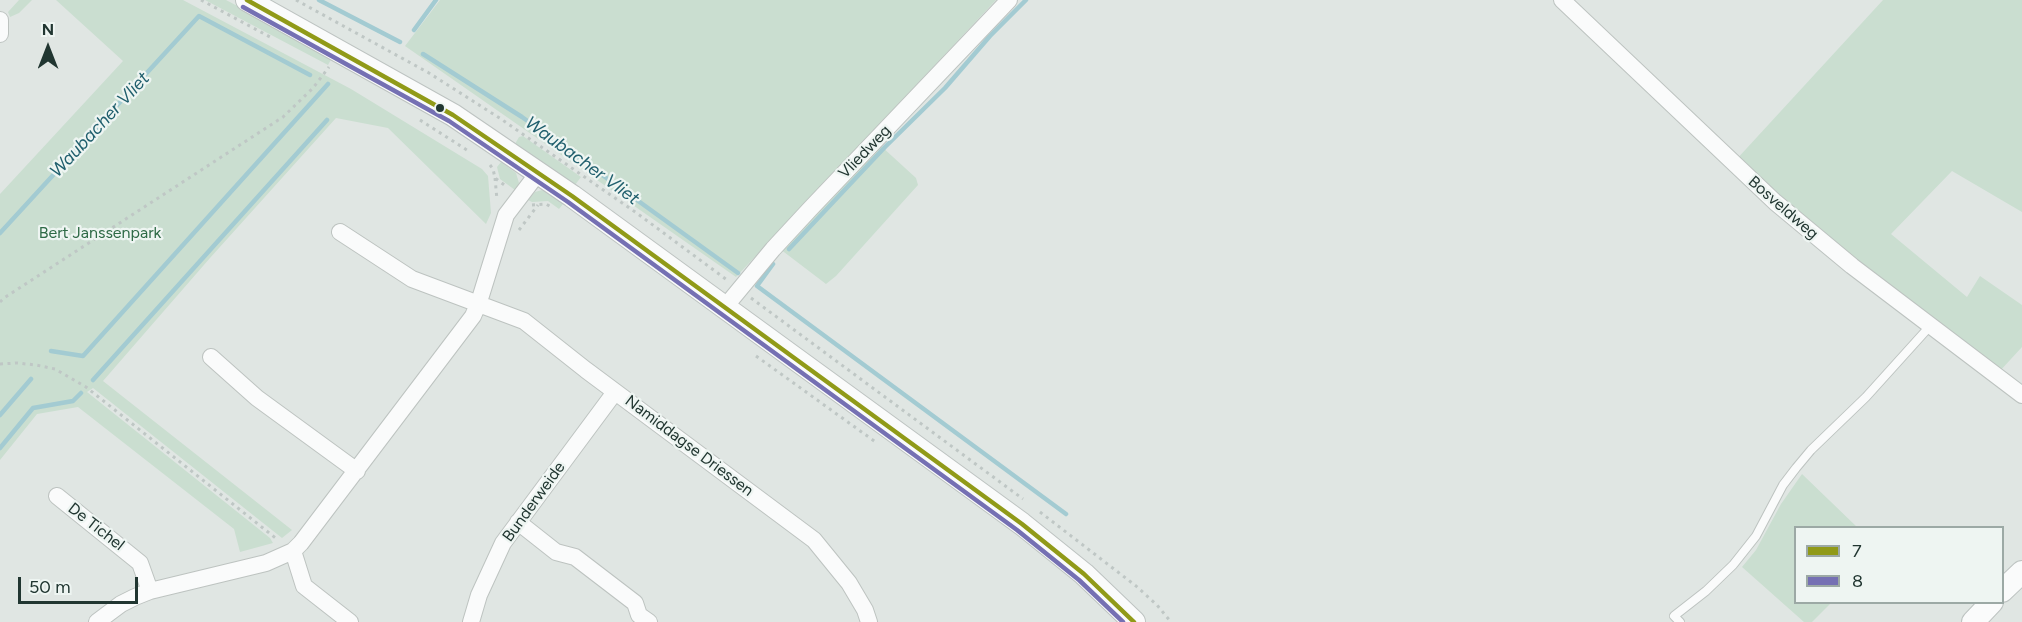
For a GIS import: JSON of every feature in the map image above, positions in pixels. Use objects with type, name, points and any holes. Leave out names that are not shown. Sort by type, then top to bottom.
[{"type":"street","points":[[247,0],[453,115],[538,173],[1022,524],[1084,574],[1134,622]]},
{"type":"street","name":"Vliedweg","points":[[725,307],[810,209],[1009,0]]},
{"type":"street","name":"Bosveldweg","points":[[1562,0],[1775,202],[1852,267],[2022,394]]},
{"type":"street","points":[[98,622],[121,604],[150,591],[266,563],[292,551],[310,533],[467,325],[479,303],[506,215],[538,173]]},
{"type":"street","points":[[340,232],[412,279],[479,303]]},
{"type":"street","name":"Namiddagse Driessen","points":[[479,303],[524,321],[615,392],[814,540],[849,582],[869,622]]},
{"type":"street","points":[[211,357],[257,398],[357,471]]},
{"type":"street","name":"Bunderweide","points":[[471,622],[479,595],[502,543],[615,392]]},
{"type":"street","name":"De Tichel","points":[[57,496],[141,562],[150,591]]},
{"type":"street","points":[[518,522],[556,552],[575,557],[635,603],[639,615],[649,622]]},
{"type":"street","points":[[292,551],[304,586],[340,619]]},
{"type":"street","points":[[2004,589],[2022,572]]},
{"type":"street","points":[[1973,622],[1991,604]]},
{"type":"lane","points":[[1680,622],[1674,616],[1706,591],[1756,536],[1783,485],[1811,450],[1866,397],[1930,326]]},
{"type":"path","points":[[201,0],[279,41]]},
{"type":"path","points":[[0,303],[14,291],[283,117],[297,105],[328,68]]},
{"type":"path","points":[[0,364],[17,363],[54,369],[86,387],[292,551]]},
{"type":"green space","points":[[19,0],[32,0],[19,13],[10,17],[8,12]]},
{"type":"green space","name":"Bert Janssenpark","points":[[56,0],[183,0],[351,89],[482,169],[488,176],[491,213],[486,224],[388,128],[336,118],[103,381],[292,530],[282,538],[93,388],[87,392],[270,538],[273,543],[240,552],[234,529],[78,407],[37,414],[0,460],[0,194],[123,61]]},
{"type":"green space","points":[[205,0],[226,0],[333,56],[328,65]]},
{"type":"green space","points":[[440,0],[996,0],[736,277],[405,46]]},
{"type":"green space","points":[[1883,0],[2022,0],[2022,212],[1952,171],[1891,234],[1967,297],[1980,276],[2022,305],[2022,347],[1999,372],[1933,323],[1735,161]]},
{"type":"green space","points":[[523,136],[581,177],[575,185],[515,144],[519,137]]},
{"type":"green space","points":[[881,146],[916,178],[918,185],[836,276],[826,284],[780,249]]},
{"type":"green space","points":[[501,162],[516,173],[519,183],[515,190],[500,179],[497,167]]},
{"type":"green space","points":[[542,190],[563,204],[559,209],[548,201],[528,200],[535,192]]},
{"type":"green space","points":[[1802,474],[1856,526],[1794,526],[1794,604],[1830,604],[1812,622],[1804,622],[1742,567],[1756,550],[1781,504]]},
{"type":"waterway","name":"Waubacher Vliet","points":[[319,0],[400,42]]},
{"type":"waterway","points":[[414,30],[436,0]]},
{"type":"waterway","name":"Waubacher Vliet","points":[[789,249],[885,147],[945,88],[990,36],[1026,0]]},
{"type":"waterway","name":"Waubacher Vliet","points":[[0,233],[199,16],[310,75]]},
{"type":"waterway","name":"Waubacher Vliet","points":[[423,54],[522,117],[738,273]]},
{"type":"waterway","points":[[51,351],[83,356],[328,84]]},
{"type":"waterway","points":[[93,380],[327,120]]},
{"type":"waterway","points":[[773,264],[757,286],[1066,514]]},
{"type":"waterway","points":[[0,415],[31,379]]},
{"type":"waterway","points":[[0,448],[33,408],[73,401],[81,393]]},
{"type":"transit line","name":"7","points":[[247,0],[453,115],[572,196],[1022,524],[1084,574],[1134,622]]},
{"type":"transit line","name":"8","points":[[243,7],[449,121],[568,202],[1017,530],[1079,580],[1123,622]]}]
